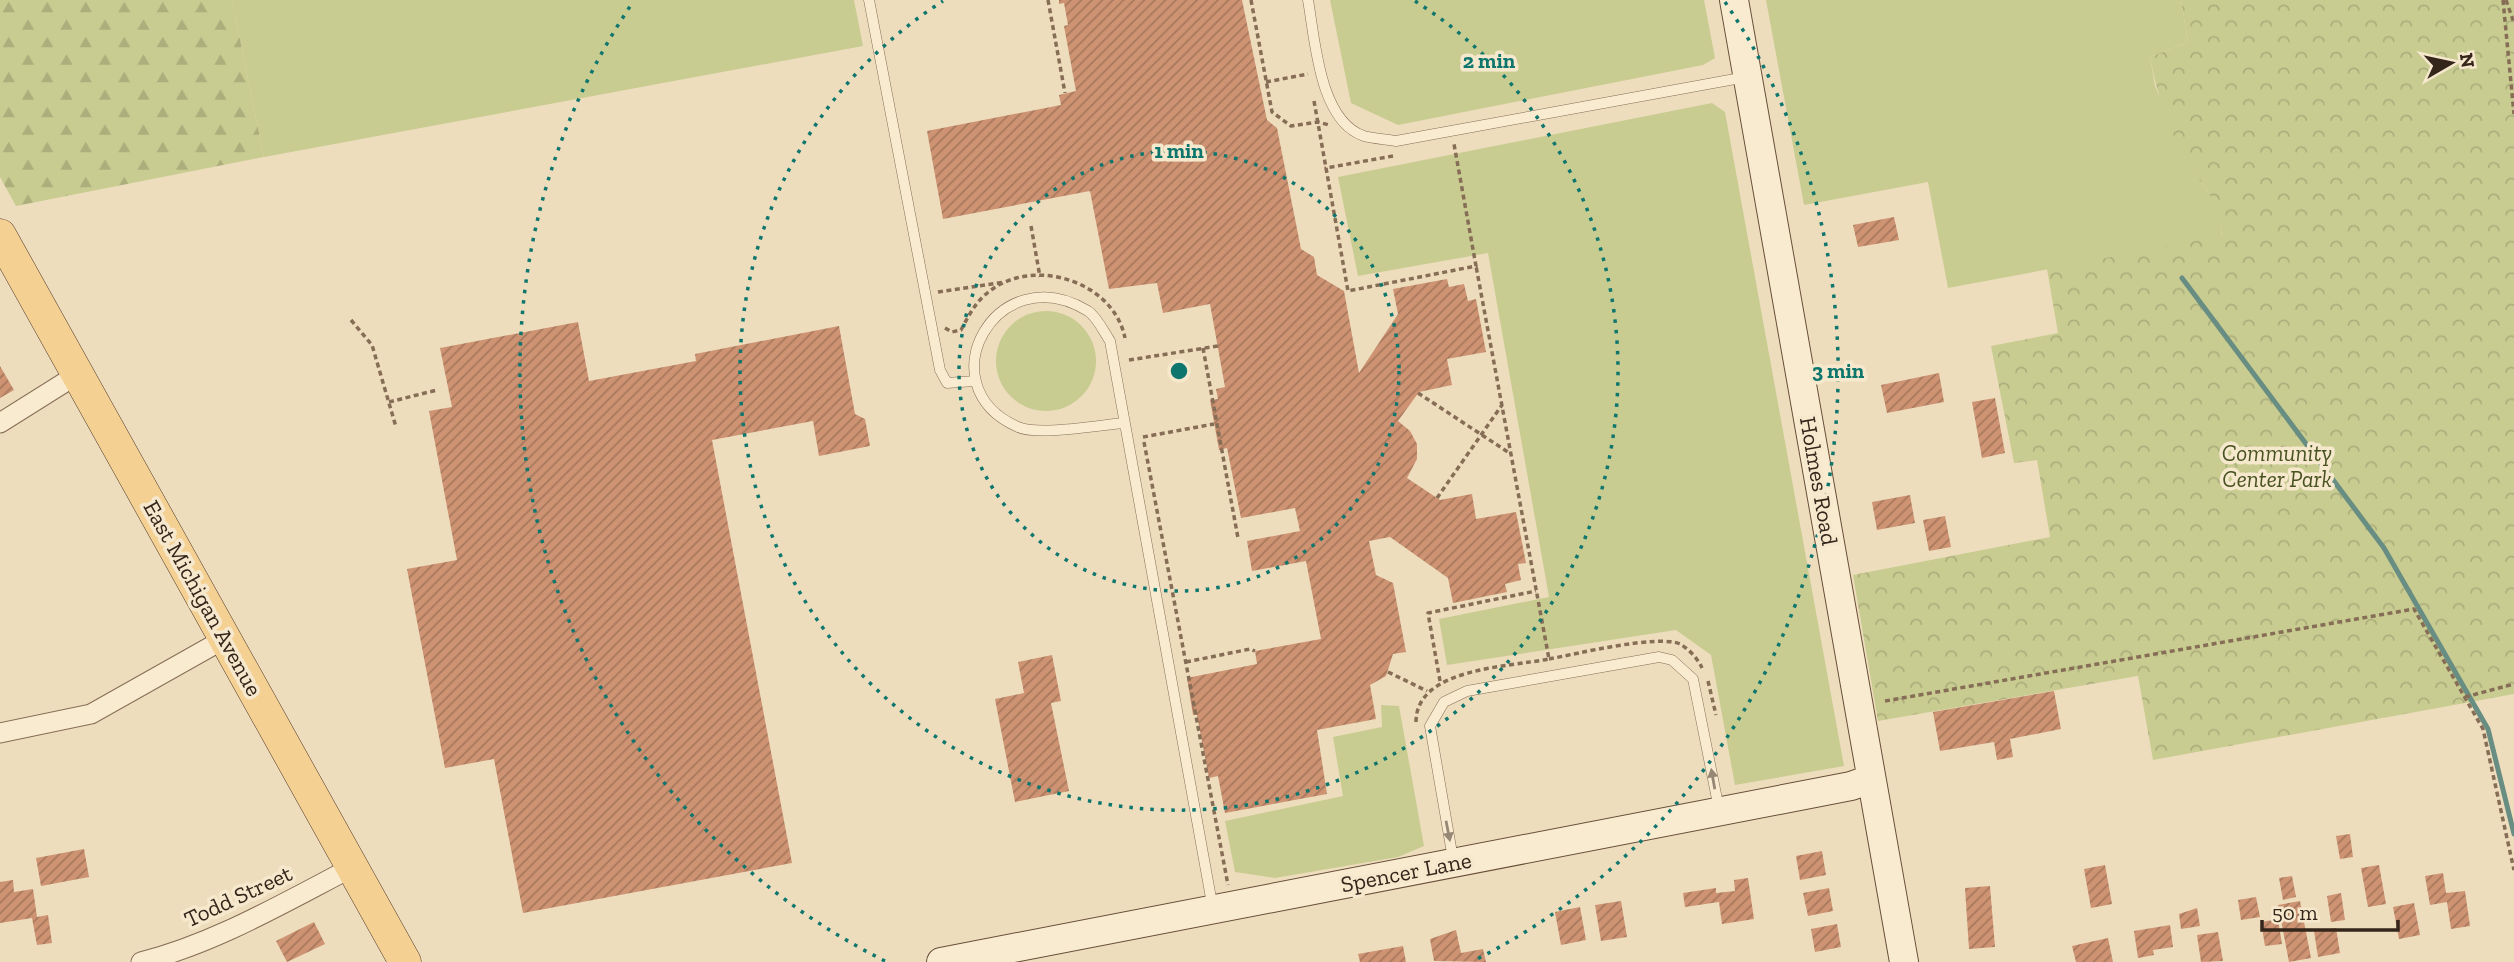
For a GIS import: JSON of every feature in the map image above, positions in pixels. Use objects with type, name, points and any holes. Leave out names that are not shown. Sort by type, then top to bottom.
[{"type":"main road","name":"Holmes Road","points":[[1734,0],[1904,962]]},
{"type":"main road","name":"East Michigan Avenue","points":[[0,235],[405,962]]},
{"type":"main road","name":"Spencer Lane","points":[[941,962],[1851,786],[1871,779]]},
{"type":"street","points":[[0,423],[78,374]]},
{"type":"street","points":[[0,733],[91,714],[226,638]]},
{"type":"street","name":"Todd Street","points":[[141,962],[167,955],[236,926],[353,867]]},
{"type":"lane","points":[[869,0],[940,370],[947,383],[974,381]]},
{"type":"lane","points":[[1308,0],[1324,85],[1339,118],[1362,135],[1396,141],[1747,77]]},
{"type":"lane","points":[[1124,423],[1050,430],[1019,428],[991,409],[974,381],[976,344],[994,315],[1015,301],[1053,297],[1089,312],[1110,341],[1213,909]]},
{"type":"lane","points":[[1454,863],[1430,726],[1444,702],[1467,691],[1659,657],[1672,660],[1693,679],[1719,810]]},
{"type":"path","points":[[1048,0],[1066,93]]},
{"type":"path","points":[[1251,0],[1272,112],[1291,126],[1318,122],[1338,132]]},
{"type":"path","points":[[2505,0],[2514,23]]},
{"type":"path","points":[[2505,0],[2514,114]]},
{"type":"path","points":[[1266,82],[1308,74]]},
{"type":"path","points":[[1442,146],[1454,144],[1549,659]]},
{"type":"path","points":[[1374,151],[1394,156]]},
{"type":"path","points":[[1406,153],[1326,168],[1348,290],[1476,266]]},
{"type":"path","points":[[1031,226],[1040,276]]},
{"type":"path","points":[[938,292],[1016,280]]},
{"type":"path","points":[[351,320],[372,345],[396,427]]},
{"type":"path","points":[[1129,360],[1218,346]]},
{"type":"path","points":[[1203,348],[1238,538]]},
{"type":"path","points":[[389,402],[437,390]]},
{"type":"path","points":[[1418,393],[1511,454]]},
{"type":"path","points":[[1437,498],[1502,405]]},
{"type":"path","points":[[1143,437],[1214,424]]},
{"type":"path","points":[[1440,682],[1428,613],[1536,592]]},
{"type":"path","points":[[1885,701],[2414,609],[2483,729],[2514,870]]},
{"type":"path","points":[[1416,723],[1416,710],[1427,691],[1446,678],[1654,641],[1679,644],[1698,659],[1711,686],[1718,725]]},
{"type":"path","points":[[1186,662],[1250,649],[1255,651]]},
{"type":"path","points":[[1388,673],[1427,691]]},
{"type":"path","points":[[2465,697],[2514,684]]},
{"type":"green space","points":[[0,0],[232,0],[264,157],[16,206],[0,177]]},
{"type":"green space","points":[[232,0],[854,0],[863,46],[264,157]]},
{"type":"green space","points":[[1330,0],[1704,0],[1715,58],[1703,65],[1398,125],[1351,103]]},
{"type":"green space","points":[[1766,0],[2181,0],[2188,42],[2150,57],[2155,86],[2185,157],[2218,207],[2222,237],[1948,288],[1928,182],[1804,205]]},
{"type":"green space","name":"Community Center Park","points":[[2181,0],[2514,0],[2514,694],[2153,760],[2138,676],[1878,721],[1853,575],[2050,537],[2037,460],[2014,463],[1991,346],[2058,333],[2047,269],[2222,236],[2214,202],[2186,159],[2168,123],[2150,57],[2188,42]]},
{"type":"green space","points":[[1712,103],[1725,112],[1844,766],[1735,785],[1711,655],[1676,630],[1447,665],[1439,619],[1549,597],[1488,253],[1358,276],[1338,177]]},
{"type":"green space","points":[[1046,311],[1065,315],[1081,326],[1092,342],[1096,361],[1092,380],[1081,396],[1065,407],[1046,411],[1027,407],[1011,396],[1000,380],[996,361],[1000,342],[1011,326],[1027,315]]},
{"type":"green space","points":[[1381,705],[1399,706],[1424,846],[1398,857],[1275,878],[1235,872],[1225,821],[1343,796],[1333,737],[1382,727]]},
{"type":"building","points":[[1059,0],[1242,0],[1267,120],[1277,128],[1301,249],[1314,257],[1317,275],[1344,291],[1359,373],[1398,314],[1393,289],[1447,279],[1449,287],[1464,284],[1468,301],[1476,299],[1486,352],[1447,359],[1452,385],[1419,392],[1398,421],[1410,431],[1417,444],[1417,459],[1407,478],[1440,500],[1472,494],[1476,519],[1516,512],[1526,563],[1518,564],[1521,580],[1505,584],[1507,592],[1453,603],[1448,578],[1390,537],[1369,541],[1376,575],[1393,583],[1406,652],[1393,654],[1386,676],[1370,685],[1376,719],[1317,730],[1327,794],[1225,813],[1218,776],[1209,778],[1197,715],[1193,715],[1187,678],[1257,664],[1255,651],[1321,639],[1306,561],[1252,571],[1247,541],[1300,531],[1295,508],[1241,518],[1227,448],[1219,450],[1210,400],[1218,399],[1216,389],[1225,387],[1210,304],[1163,313],[1157,283],[1109,289],[1090,191],[943,219],[927,131],[1061,105],[1059,95],[1076,91],[1064,26],[1068,25],[1064,3],[1059,4]]},
{"type":"building","points":[[1894,217],[1899,240],[1858,247],[1853,225]]},
{"type":"building","points":[[578,322],[589,381],[696,361],[695,354],[839,326],[855,414],[865,419],[870,446],[819,456],[813,421],[712,440],[792,863],[523,913],[494,759],[445,768],[407,569],[457,560],[429,411],[452,407],[440,348]]},
{"type":"building","points":[[0,366],[14,390],[0,398]]},
{"type":"building","points":[[1939,373],[1944,402],[1887,413],[1881,385]]},
{"type":"building","points":[[1995,398],[2005,453],[1982,458],[1972,402]]},
{"type":"building","points":[[1910,495],[1915,523],[1877,530],[1872,502]]},
{"type":"building","points":[[1945,516],[1951,547],[1929,551],[1923,520]]},
{"type":"building","points":[[1052,655],[1061,701],[1051,703],[1069,791],[1015,802],[995,699],[1024,693],[1018,662]]},
{"type":"building","points":[[2054,691],[2061,729],[2010,739],[2013,757],[1997,760],[1994,742],[1940,751],[1933,712]]},
{"type":"building","points":[[2350,834],[2353,857],[2340,859],[2336,836]]},
{"type":"building","points":[[84,849],[89,877],[41,886],[36,858]]},
{"type":"building","points":[[1822,851],[1826,875],[1800,880],[1796,856]]},
{"type":"building","points":[[2105,865],[2112,904],[2091,908],[2084,869]]},
{"type":"building","points":[[2379,865],[2386,904],[2368,907],[2361,868]]},
{"type":"building","points":[[2443,873],[2446,893],[2465,891],[2470,926],[2451,929],[2447,902],[2430,905],[2425,876]]},
{"type":"building","points":[[2292,876],[2296,897],[2283,900],[2279,878]]},
{"type":"building","points":[[1748,878],[1754,919],[1722,924],[1719,902],[1685,907],[1683,893],[1716,888],[1716,893],[1735,891],[1734,880]]},
{"type":"building","points":[[13,880],[14,892],[33,889],[37,917],[48,915],[52,943],[37,945],[32,918],[0,923],[0,882]]},
{"type":"building","points":[[1990,886],[1995,947],[1969,949],[1965,888]]},
{"type":"building","points":[[1829,888],[1833,911],[1808,916],[1803,893]]},
{"type":"building","points":[[2341,893],[2345,920],[2331,922],[2327,896]]},
{"type":"building","points":[[2256,897],[2260,917],[2241,920],[2238,900]]},
{"type":"building","points":[[1621,901],[1627,937],[1601,941],[1595,905]]},
{"type":"building","points":[[2300,901],[2311,958],[2289,962],[2278,905]]},
{"type":"building","points":[[2414,903],[2420,935],[2399,939],[2393,907]]},
{"type":"building","points":[[1580,907],[1586,940],[1561,945],[1555,912]]},
{"type":"building","points":[[2197,908],[2200,926],[2181,929],[2179,914]]},
{"type":"building","points":[[2278,919],[2282,944],[2265,946],[2261,922]]},
{"type":"building","points":[[314,922],[325,944],[287,962],[276,941]]},
{"type":"building","points":[[1837,924],[1841,947],[1815,952],[1811,929]]},
{"type":"building","points":[[2170,925],[2173,947],[2153,950],[2154,955],[2138,958],[2134,931]]},
{"type":"building","points":[[2336,928],[2340,953],[2318,957],[2314,931]]},
{"type":"building","points":[[1456,930],[1461,953],[1483,949],[1486,962],[1434,961],[1430,939]]},
{"type":"building","points":[[2218,932],[2223,961],[2201,962],[2197,935]]},
{"type":"building","points":[[2108,938],[2113,962],[2076,962],[2072,946]]},
{"type":"building","points":[[1403,946],[1406,962],[1360,962],[1358,954]]},
{"type":"waterway","points":[[2182,278],[2384,548],[2488,729],[2514,834]]}]
